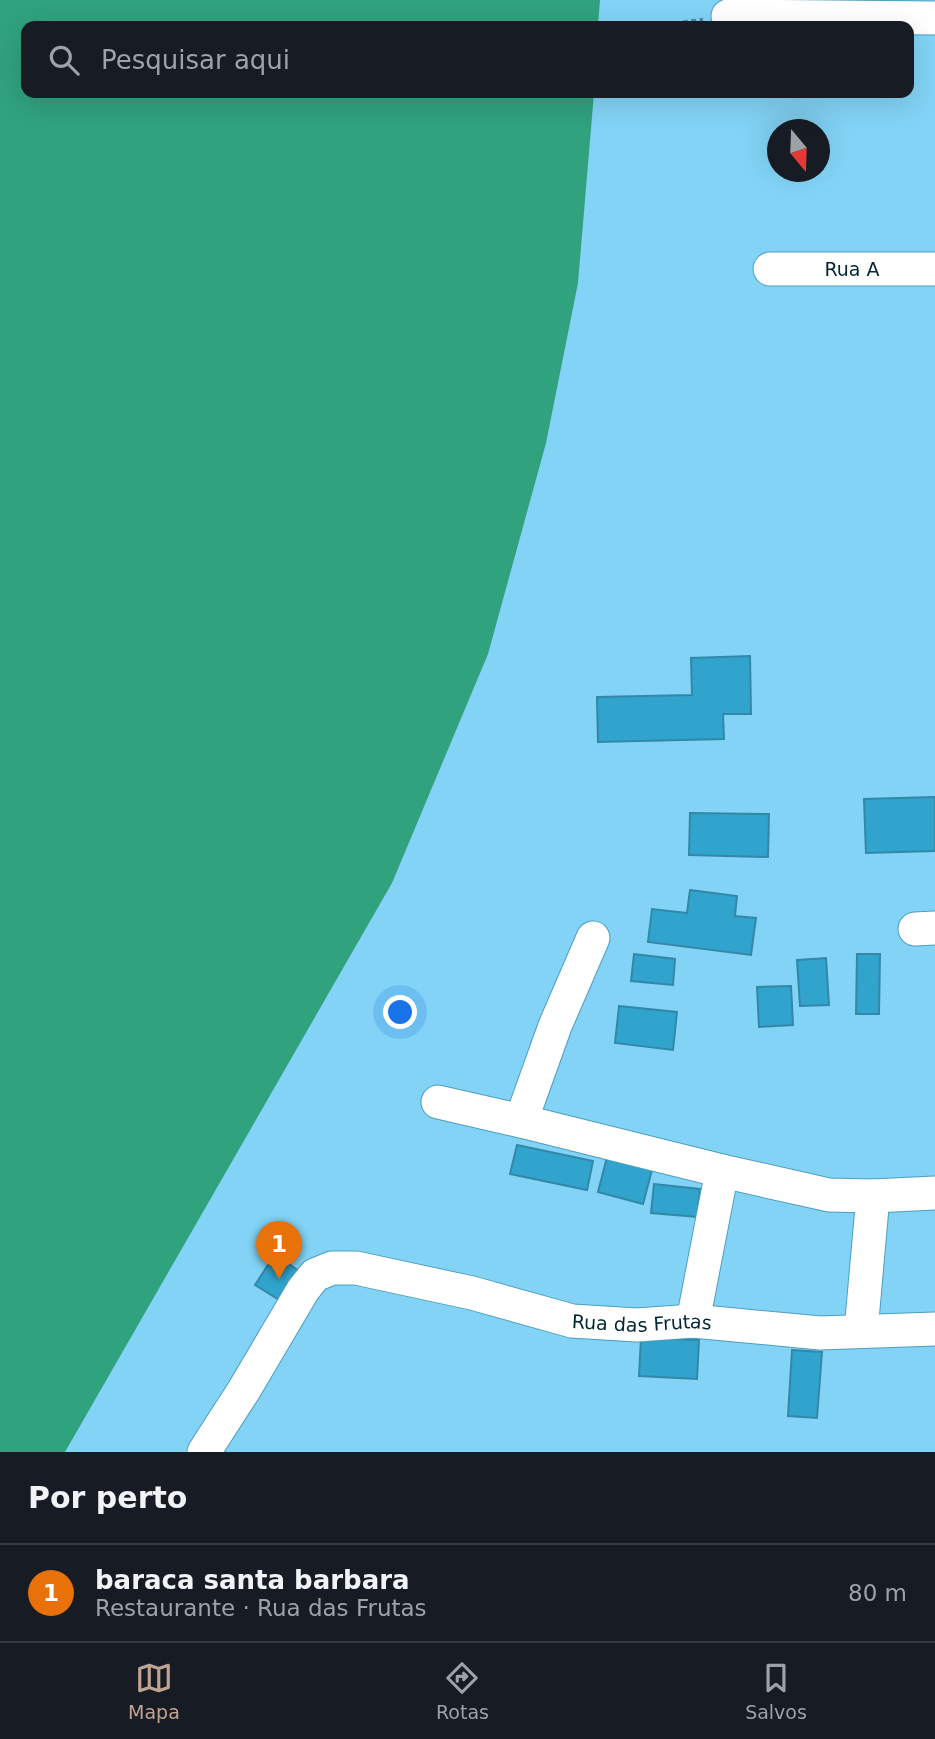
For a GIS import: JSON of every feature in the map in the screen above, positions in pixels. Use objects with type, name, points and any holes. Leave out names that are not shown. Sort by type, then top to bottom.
[{"type":"street","points":[[729,16],[935,18]]},
{"type":"street","name":"Rua A","points":[[769,269],[935,269]]},
{"type":"street","points":[[521,1121],[555,1026],[593,938]]},
{"type":"street","points":[[438,1102],[828,1195],[935,1193]]},
{"type":"street","points":[[693,1321],[722,1171]]},
{"type":"street","points":[[861,1331],[873,1196]]},
{"type":"street","name":"Rua das Frutas","points":[[204,1452],[303,1290],[315,1275],[332,1268],[356,1268],[472,1293],[572,1321],[637,1325],[693,1321],[820,1333],[935,1329]]},
{"type":"path","points":[[694,21],[729,16]]},
{"type":"shaded area","points":[[0,0],[600,0],[598,21],[21,21],[21,98],[594,98],[578,283],[546,443],[488,654],[392,883],[65,1452],[0,1452]]},
{"type":"building","points":[[750,656],[751,714],[723,714],[724,739],[598,742],[597,697],[692,695],[691,658]]},
{"type":"building","points":[[935,797],[935,851],[866,853],[864,799]]},
{"type":"building","points":[[690,813],[769,814],[768,857],[689,855]]},
{"type":"building","points":[[690,890],[737,896],[735,916],[756,918],[751,955],[648,942],[652,909],[687,913]]},
{"type":"building","points":[[634,954],[675,959],[673,985],[631,981]]},
{"type":"building","points":[[857,954],[880,954],[879,1014],[856,1014]]},
{"type":"building","points":[[826,958],[829,1005],[800,1006],[797,960]]},
{"type":"building","points":[[791,986],[793,1025],[759,1027],[757,987]]},
{"type":"building","points":[[619,1006],[677,1012],[673,1050],[615,1043]]},
{"type":"building","points":[[517,1145],[593,1161],[587,1190],[510,1174]]},
{"type":"building","points":[[607,1157],[652,1170],[643,1204],[598,1192]]},
{"type":"building","points":[[654,1184],[700,1189],[697,1217],[651,1213]]},
{"type":"building","points":[[275,1254],[303,1274],[284,1303],[255,1285]]},
{"type":"building","points":[[641,1338],[699,1340],[697,1379],[639,1376]]},
{"type":"building","points":[[792,1350],[822,1352],[817,1418],[788,1416]]},
{"type":"place","name":"baraca santa barbara","points":[[279,1279]]}]
